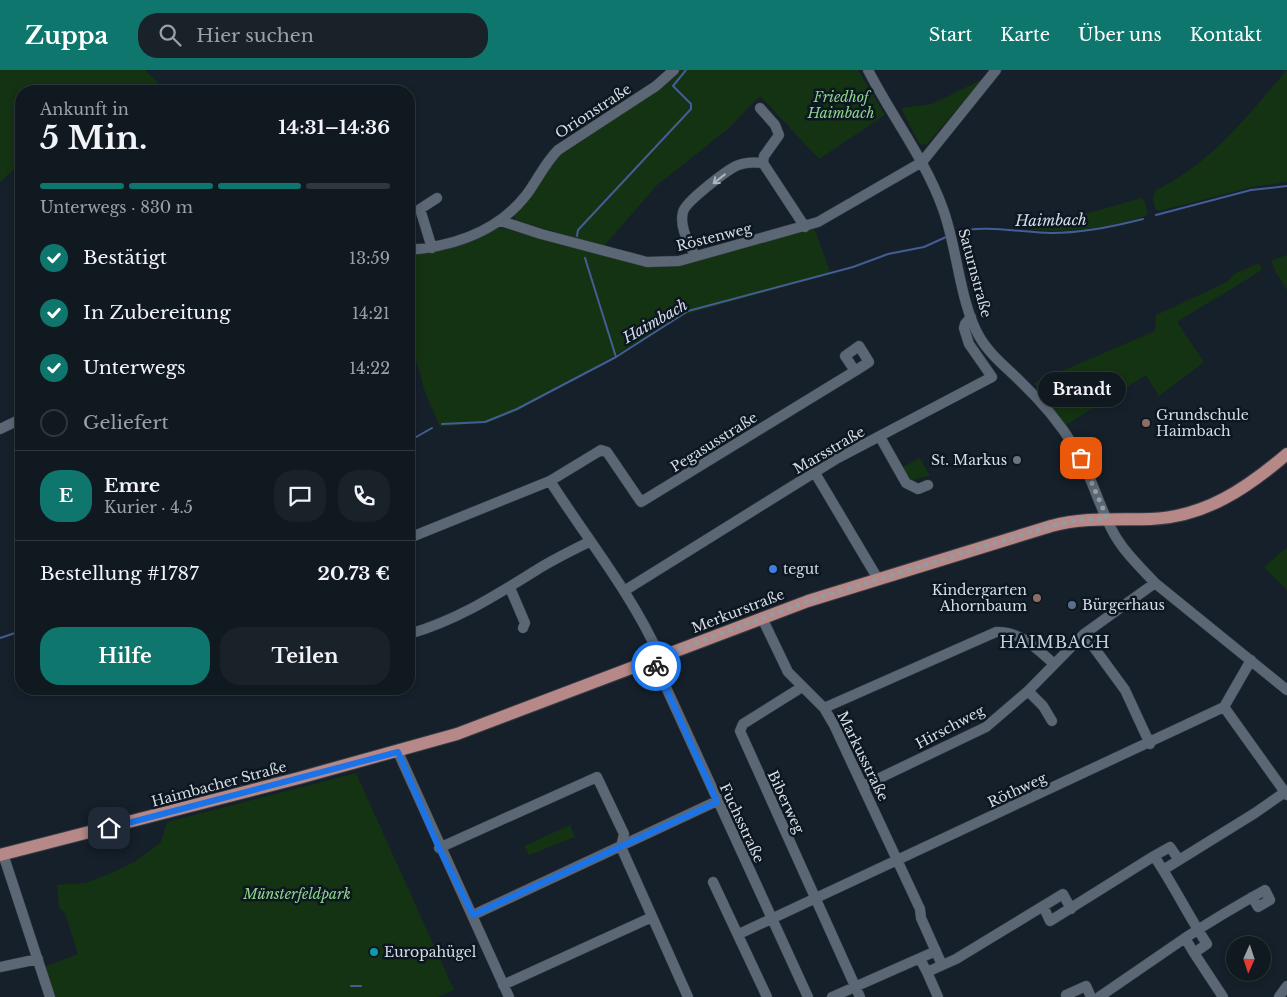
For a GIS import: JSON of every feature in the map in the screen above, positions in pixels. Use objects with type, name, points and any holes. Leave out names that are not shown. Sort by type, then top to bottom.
[{"type":"main road","name":"Merkurstraße","points":[[392,754],[499,719],[762,618],[878,579],[1051,526],[1076,520],[1164,518],[1204,508],[1247,486],[1287,454]]},
{"type":"main road","name":"Haimbacher Straße","points":[[2,854],[392,754]]},
{"type":"street","name":"Orionstraße","points":[[415,249],[432,248],[476,235],[501,221],[526,196],[548,161],[558,150],[656,86],[674,70]]},
{"type":"street","name":"Saturnstraße","points":[[868,70],[922,162],[944,211],[971,317],[985,345],[1048,410],[1073,445],[1090,476],[1117,538],[1155,583],[1287,690]]},
{"type":"street","points":[[922,162],[996,70]]},
{"type":"street","points":[[760,108],[774,125],[779,135],[764,156],[763,162],[805,227]]},
{"type":"street","points":[[695,256],[682,225],[683,210],[691,200],[734,167],[747,162],[763,162]]},
{"type":"street","name":"Röstenweg","points":[[501,221],[541,234],[648,262],[668,262],[805,227],[840,210],[922,162]]},
{"type":"street","points":[[432,248],[420,209],[437,198]]},
{"type":"street","name":"Marsstraße","points":[[624,591],[836,459],[992,377],[966,336],[965,324],[971,317]]},
{"type":"street","name":"Pegasusstraße","points":[[550,481],[597,452],[604,450],[642,502],[855,371]]},
{"type":"street","points":[[0,429],[15,422]]},
{"type":"street","points":[[880,437],[906,483],[918,489],[928,485]]},
{"type":"street","points":[[815,473],[878,579]]},
{"type":"street","points":[[415,536],[550,481]]},
{"type":"street","name":"Fuchsstraße","points":[[550,481],[589,542],[624,591],[649,634],[656,658],[717,802],[808,997]]},
{"type":"street","points":[[415,632],[482,605],[536,570],[589,542]]},
{"type":"street","name":"Hirschweg","points":[[863,786],[986,727],[1028,690],[1084,634],[1155,583]]},
{"type":"street","points":[[510,588],[525,623],[523,628]]},
{"type":"street","name":"Markusstraße","points":[[762,618],[783,664],[802,688],[824,708],[834,725],[920,908],[921,918],[942,965]]},
{"type":"street","points":[[824,708],[996,632],[1009,632],[1020,636],[1053,663]]},
{"type":"street","points":[[1084,634],[1125,690],[1150,744]]},
{"type":"street","points":[[1163,870],[1286,793],[1224,708],[1250,660]]},
{"type":"street","name":"Biberweg","points":[[802,688],[743,724],[740,731],[860,997]]},
{"type":"street","points":[[1028,690],[1043,706],[1052,720]]},
{"type":"street","name":"Röthweg","points":[[739,934],[1224,708]]},
{"type":"street","points":[[392,754],[473,915],[508,997]]},
{"type":"street","points":[[439,848],[597,777],[624,834],[621,847],[686,996]]},
{"type":"street","points":[[473,915],[717,802]]},
{"type":"street","points":[[1042,906],[1050,921],[1170,847],[1178,860]]},
{"type":"street","points":[[2,854],[50,997]]},
{"type":"street","points":[[1154,856],[1207,944],[1194,953]]},
{"type":"street","points":[[713,882],[767,997]]},
{"type":"street","points":[[927,972],[956,959],[1063,894],[1071,908]]},
{"type":"street","points":[[1099,997],[1185,938],[1252,897]]},
{"type":"street","points":[[503,985],[652,917]]},
{"type":"street","points":[[1185,938],[1223,997]]},
{"type":"street","points":[[832,997],[936,951]]},
{"type":"street","points":[[920,958],[938,997]]},
{"type":"street","points":[[0,967],[38,959]]},
{"type":"street","points":[[1066,996],[1086,986],[1091,997]]},
{"type":"street","points":[[1279,997],[1287,986]]},
{"type":"green space","points":[[0,70],[145,70],[161,85],[15,85],[15,168],[0,182]]},
{"type":"green space","name":"Friedhof Haimbach","points":[[679,70],[858,70],[885,115],[819,159],[759,97],[729,128],[656,186],[604,246],[515,220],[514,212],[559,153],[664,85]]},
{"type":"green space","points":[[1287,70],[1287,182],[1252,187],[1159,211],[1155,208],[1153,198],[1156,190],[1194,167],[1228,137]]},
{"type":"green space","points":[[983,79],[927,144],[919,143],[901,108],[932,104]]},
{"type":"green space","points":[[1141,198],[1145,202],[1148,214],[1124,222],[1070,230],[1053,231],[1028,228],[1029,223],[1093,212]]},
{"type":"green space","points":[[497,227],[641,264],[665,267],[814,228],[831,274],[687,314],[517,411],[490,422],[440,427],[425,392],[415,356],[415,251]]},
{"type":"green space","points":[[1287,255],[1287,290],[1273,267],[1272,260]]},
{"type":"green space","points":[[1259,263],[1262,270],[1177,322],[1204,362],[1159,396],[1146,375],[1066,425],[1034,383],[1155,331],[1156,315],[1227,282],[1234,274]]},
{"type":"green space","points":[[920,458],[930,476],[911,480],[903,467]]},
{"type":"green space","points":[[1287,547],[1287,590],[1264,567]]},
{"type":"green space","name":"Münsterfeldpark","points":[[356,773],[454,990],[438,997],[56,997],[45,967],[78,954],[65,913],[59,908],[57,885],[85,883],[136,861],[161,842],[167,822]]},
{"type":"green space","points":[[570,825],[575,837],[529,855],[524,846]]},
{"type":"waterway","points":[[577,236],[578,230],[691,109],[691,104],[673,86],[686,70]]},
{"type":"waterway","name":"Haimbach","points":[[1156,215],[1251,190],[1287,186]]},
{"type":"waterway","name":"Haimbach","points":[[958,232],[979,229],[1041,233],[1075,232],[1143,219]]},
{"type":"waterway","name":"Haimbach","points":[[442,424],[485,422],[517,409],[616,357],[688,311],[853,267],[888,254],[924,247],[946,237]]},
{"type":"waterway","points":[[585,258],[616,357]]},
{"type":"waterway","name":"Haimbach","points":[[415,438],[432,428]]},
{"type":"waterway","name":"Haimbach","points":[[0,638],[15,633]]},
{"type":"waterway","points":[[351,986],[361,986]]},
{"type":"way so far","points":[[656,666],[653,659],[808,601],[1051,526],[1076,520],[1107,518],[1081,458]]},
{"type":"place","name":"Grundschule Haimbach","points":[[1146,423]]},
{"type":"place","name":"Brandt","points":[[1081,458]]},
{"type":"place","name":"St. Markus","points":[[1017,460]]},
{"type":"place","name":"tegut","points":[[773,569]]},
{"type":"place","name":"Kindergarten Ahornbaum","points":[[1037,598]]},
{"type":"place","name":"Bürgerhaus","points":[[1072,605]]},
{"type":"place","name":"Europahügel","points":[[374,952]]},
{"type":"district","name":"HAIMBACH","points":[[1055,642]]},
{"type":"route","points":[[109,828],[398,752],[439,848],[473,915],[717,802],[656,666]]}]
